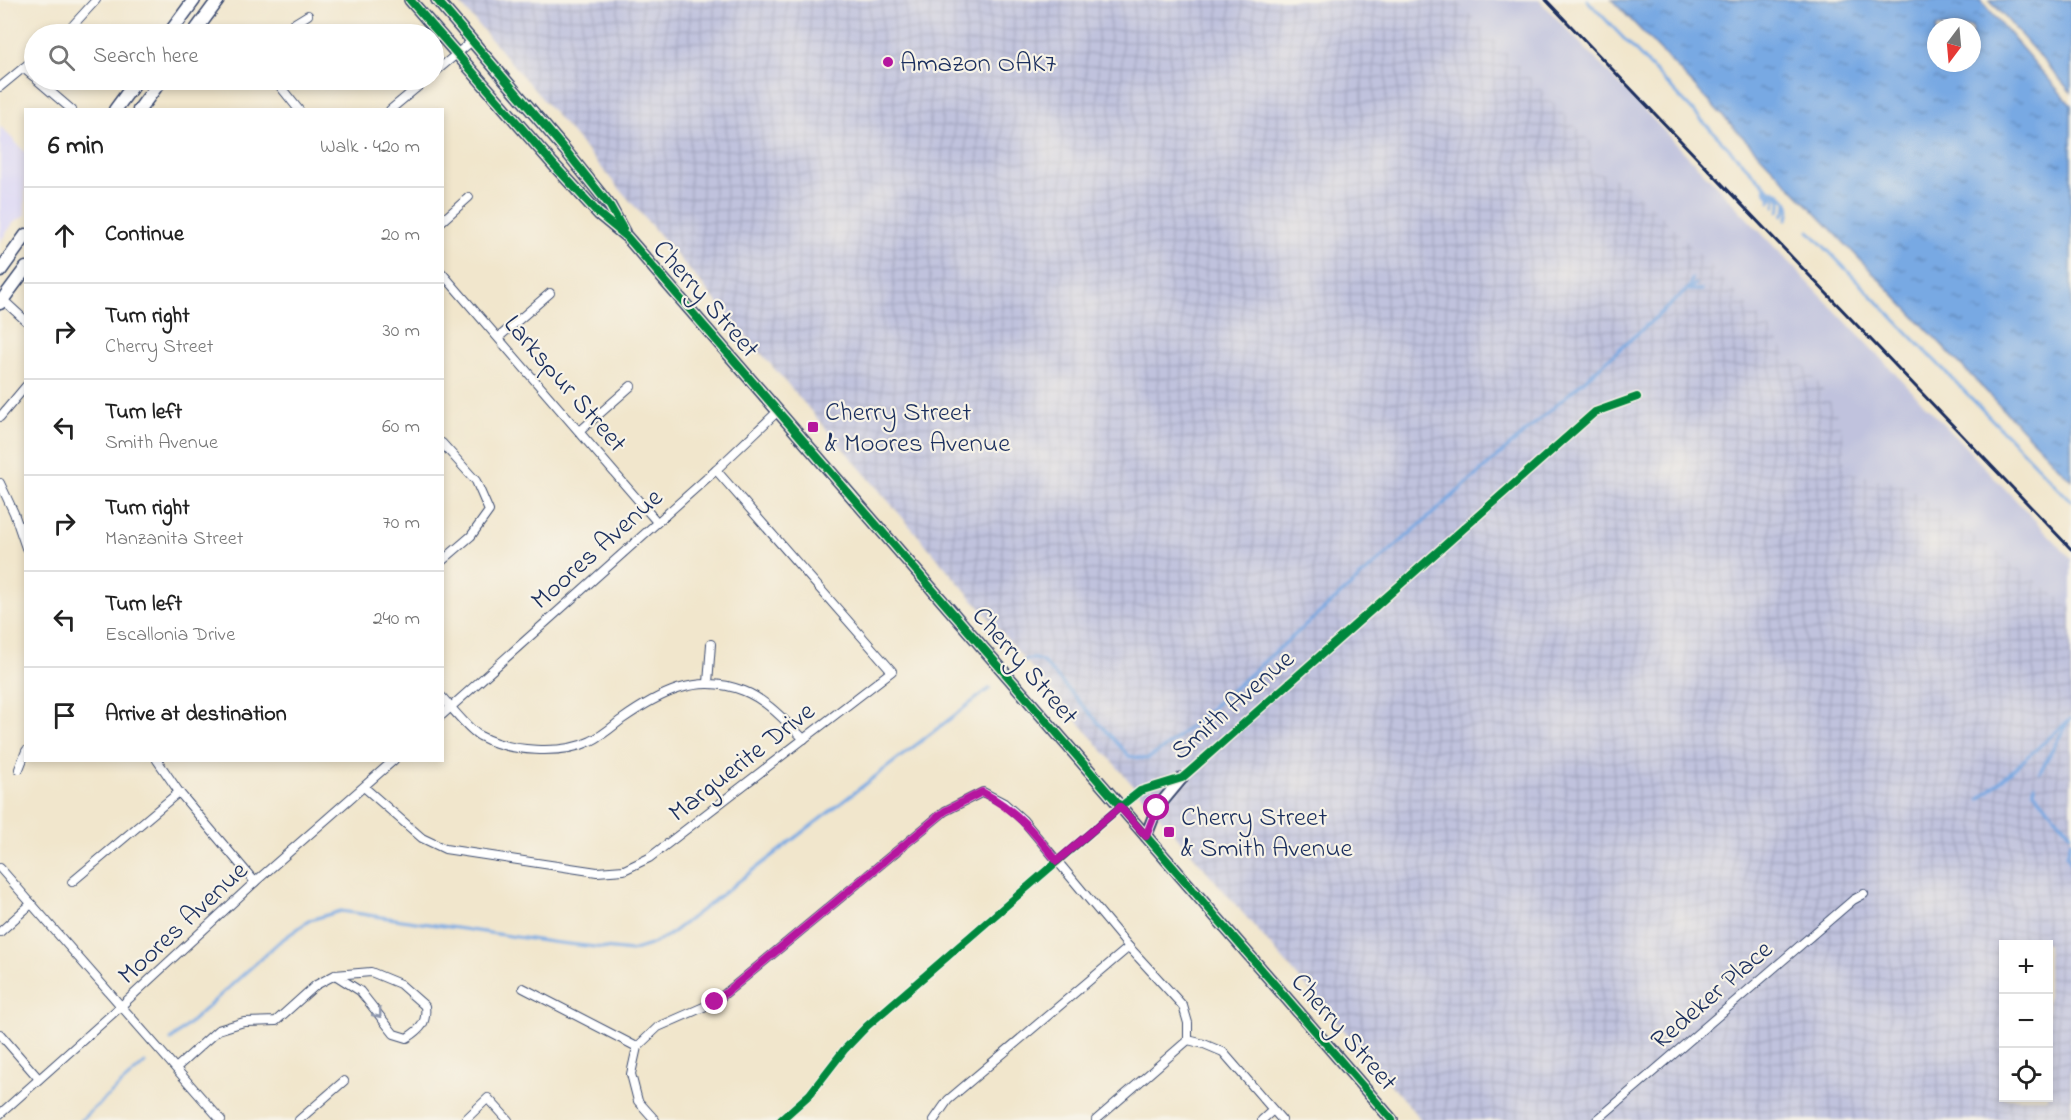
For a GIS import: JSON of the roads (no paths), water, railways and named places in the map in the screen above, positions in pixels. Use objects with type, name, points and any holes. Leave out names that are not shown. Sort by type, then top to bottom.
[{"type":"main road","points":[[176,24],[194,0]]},
{"type":"main road","points":[[200,24],[218,0]]},
{"type":"main road","points":[[116,108],[130,90]]},
{"type":"main road","points":[[140,108],[154,90]]},
{"type":"main road","points":[[0,271],[24,238]]},
{"type":"main road","points":[[1,300],[24,271]]},
{"type":"street","points":[[74,24],[96,0]]},
{"type":"street","name":"Cherry Street","points":[[410,0],[431,24]]},
{"type":"street","name":"Cherry Street","points":[[437,0],[593,184],[610,206],[627,237]]},
{"type":"street","points":[[294,24],[308,15]]},
{"type":"street","name":"Cherry Street","points":[[444,39],[599,214],[627,237],[1392,1120]]},
{"type":"street","points":[[444,65],[472,41]]},
{"type":"street","points":[[0,87],[23,68]]},
{"type":"street","points":[[50,90],[70,108]]},
{"type":"street","points":[[283,90],[297,108]]},
{"type":"street","points":[[392,108],[414,90]]},
{"type":"street","points":[[444,219],[469,197]]},
{"type":"street","name":"Larkspur Street","points":[[444,275],[657,522]]},
{"type":"street","points":[[499,337],[550,293]]},
{"type":"street","points":[[1,300],[24,319]]},
{"type":"street","points":[[580,431],[631,386]]},
{"type":"street","points":[[0,417],[24,388]]},
{"type":"street","name":"Smith Avenue","points":[[781,1120],[810,1094],[844,1050],[867,1026],[1120,807],[1140,791],[1182,778],[1595,412],[1637,397]]},
{"type":"street","name":"Moores Avenue","points":[[444,713],[716,470],[777,411]]},
{"type":"street","points":[[444,445],[477,481],[489,511],[471,536],[444,559]]},
{"type":"street","name":"Marguerite Drive","points":[[365,788],[422,838],[445,849],[597,872],[624,870],[649,858],[892,671],[716,470]]},
{"type":"street","points":[[0,483],[24,542]]},
{"type":"street","points":[[708,683],[711,644]]},
{"type":"street","points":[[444,699],[479,736],[513,748],[555,750],[591,741],[636,709],[669,691],[708,683],[743,690],[759,699],[804,739]]},
{"type":"street","points":[[19,769],[24,756]]},
{"type":"street","points":[[158,762],[179,792],[255,882]]},
{"type":"street","name":"Moores Avenue","points":[[0,1114],[255,882],[365,788],[392,762]]},
{"type":"street","points":[[1146,836],[1157,808],[1182,778]]},
{"type":"street","points":[[72,882],[179,792]]},
{"type":"street","points":[[655,1120],[638,1101],[631,1074],[637,1047],[658,1028],[715,1002],[945,811],[982,792],[1004,803],[1023,820],[1129,947],[1183,1006],[1188,1023],[1188,1041],[1096,1120]]},
{"type":"street","points":[[0,868],[220,1120]]},
{"type":"street","name":"Redeker Place","points":[[1597,1120],[1853,900],[1864,894]]},
{"type":"street","points":[[0,932],[32,904]]},
{"type":"street","points":[[934,1120],[948,1100],[1129,947]]},
{"type":"street","points":[[176,1068],[218,1030],[244,1022],[276,1020],[316,986],[335,975],[371,972],[400,984],[425,1006],[427,1018],[420,1029],[407,1038],[394,1034],[360,991],[335,975]]},
{"type":"street","points":[[523,988],[637,1047]]},
{"type":"street","points":[[0,1034],[39,1079]]},
{"type":"street","points":[[1188,1041],[1204,1044],[1223,1052],[1282,1120]]},
{"type":"street","points":[[298,1120],[344,1081]]},
{"type":"street","points":[[465,1120],[488,1098],[508,1120]]},
{"type":"street","points":[[1262,1120],[1273,1110]]},
{"type":"water","points":[[1612,0],[1980,0],[2071,105],[2071,480]]},
{"type":"water","points":[[1990,0],[2071,0],[2071,92]]},
{"type":"waterway","points":[[1587,0],[1759,180],[1781,199],[1779,211]]},
{"type":"waterway","points":[[1765,187],[1766,193],[1771,198],[1770,201]]},
{"type":"waterway","points":[[1767,189],[1776,200],[1775,206]]},
{"type":"waterway","points":[[1774,190],[1788,202],[1790,210],[1787,219]]},
{"type":"waterway","points":[[1783,215],[1787,203]]},
{"type":"waterway","points":[[1809,231],[2071,501]]},
{"type":"waterway","points":[[1689,288],[1692,279]]},
{"type":"waterway","points":[[1021,662],[1032,659],[1044,663],[1129,756],[1147,759],[1166,747],[1199,719],[1696,284]]},
{"type":"waterway","points":[[1690,290],[1702,290]]},
{"type":"waterway","points":[[171,1040],[279,942],[310,920],[341,911],[551,942],[631,951],[650,945],[669,935],[990,688]]},
{"type":"waterway","points":[[2040,772],[2071,719]]},
{"type":"waterway","points":[[1980,799],[2068,721]]},
{"type":"waterway","points":[[2034,785],[2034,792],[2071,834]]},
{"type":"waterway","points":[[2071,841],[2067,855],[2071,863]]},
{"type":"waterway","points":[[81,1120],[145,1063]]},
{"type":"railway","points":[[1546,0],[2071,549]]},
{"type":"place","name":"Amazon OAK7","points":[[888,62]]},
{"type":"place","name":"Cherry Street & Moores Avenue","points":[[813,427]]},
{"type":"place","name":"Cherry Street & Smith Avenue","points":[[1169,832]]}]
